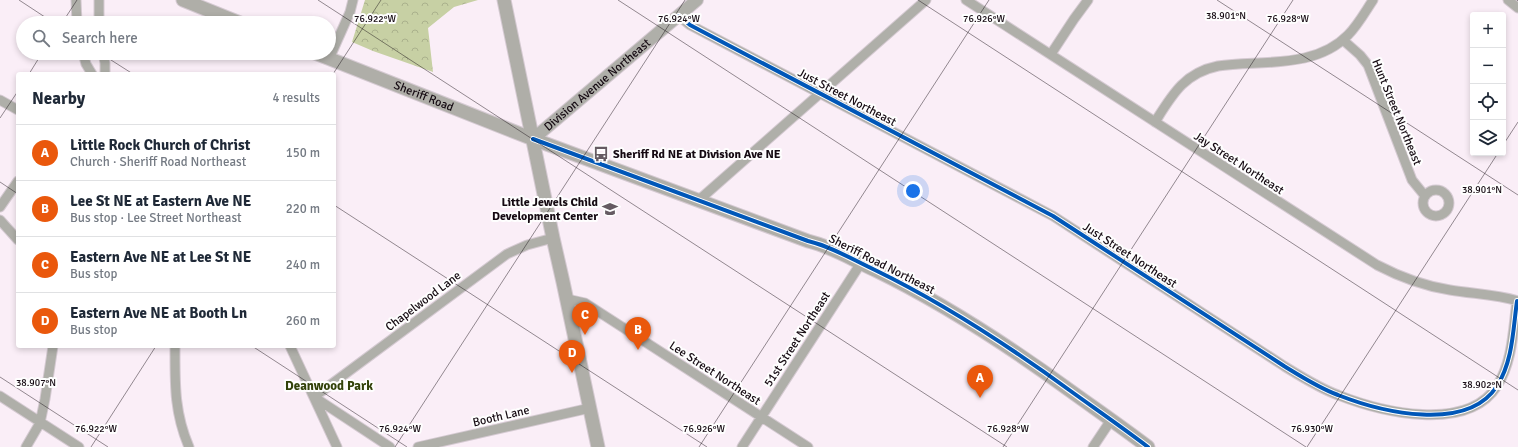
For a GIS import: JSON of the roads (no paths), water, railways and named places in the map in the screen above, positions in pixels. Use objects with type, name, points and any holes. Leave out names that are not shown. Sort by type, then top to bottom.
[{"type":"main road","points":[[183,0],[223,16]]},
{"type":"main road","points":[[504,0],[534,139],[552,238],[567,299],[598,447]]},
{"type":"main road","name":"Sheriff Road","points":[[332,60],[534,139]]},
{"type":"main road","name":"Sheriff Road Northeast","points":[[534,139],[808,241],[820,250],[848,262],[861,263],[912,289],[976,326],[1017,352],[1148,447]]},
{"type":"street","points":[[76,0],[77,16]]},
{"type":"street","points":[[98,0],[98,16]]},
{"type":"street","points":[[336,43],[350,12],[353,0]]},
{"type":"street","name":"Division Avenue Northeast","points":[[534,139],[697,0]]},
{"type":"street","points":[[698,200],[818,93],[926,0]]},
{"type":"street","name":"Jay Street Northeast","points":[[966,0],[1365,258],[1409,280],[1428,286],[1503,297],[1518,301]]},
{"type":"street","points":[[1051,54],[1088,0]]},
{"type":"street","points":[[1155,122],[1179,87],[1188,78],[1201,71],[1223,65],[1304,58],[1322,53],[1343,40],[1354,29],[1373,0]]},
{"type":"street","points":[[1508,0],[1518,8]]},
{"type":"street","name":"Just Street Northeast","points":[[679,16],[690,26],[1053,216],[1284,366],[1330,391],[1361,402],[1402,412],[1435,415],[1454,414],[1467,410],[1478,404],[1497,386],[1504,373],[1509,359],[1518,301]]},
{"type":"street","name":"Hunt Street Northeast","points":[[1343,40],[1360,55],[1368,65],[1412,180],[1425,196]]},
{"type":"street","points":[[85,60],[91,72]]},
{"type":"street","points":[[104,60],[105,72]]},
{"type":"street","points":[[0,100],[16,109]]},
{"type":"street","points":[[0,207],[16,184]]},
{"type":"street","points":[[0,220],[16,238]]},
{"type":"street","name":"Chapelwood Lane","points":[[314,397],[507,254],[527,245],[552,238]]},
{"type":"street","name":"51st Street Northeast","points":[[742,447],[861,263]]},
{"type":"street","name":"Lee Street Northeast","points":[[567,299],[585,303],[808,447]]},
{"type":"street","points":[[26,447],[40,422],[53,348]]},
{"type":"street","points":[[175,348],[178,416],[189,447]]},
{"type":"street","points":[[291,348],[337,447]]},
{"type":"street","points":[[0,396],[79,447]]},
{"type":"street","points":[[314,397],[390,447]]},
{"type":"street","name":"Booth Lane","points":[[418,447],[590,408]]},
{"type":"street","points":[[1093,447],[1111,420]]},
{"type":"place","name":"Sheriff Rd NE at Division Ave NE","points":[[601,154]]},
{"type":"place","name":"Little Jewels Child Development Center","points":[[610,209]]},
{"type":"place","name":"Eastern Ave NE at Lee St NE","points":[[585,335]]},
{"type":"place","name":"Lee St NE at Eastern Ave NE","points":[[638,350]]},
{"type":"place","name":"Eastern Ave NE at Booth Ln","points":[[572,373]]},
{"type":"place","name":"Little Rock Church of Christ","points":[[980,398]]},
{"type":"district","name":"Deanwood Park","points":[[329,385]]}]
